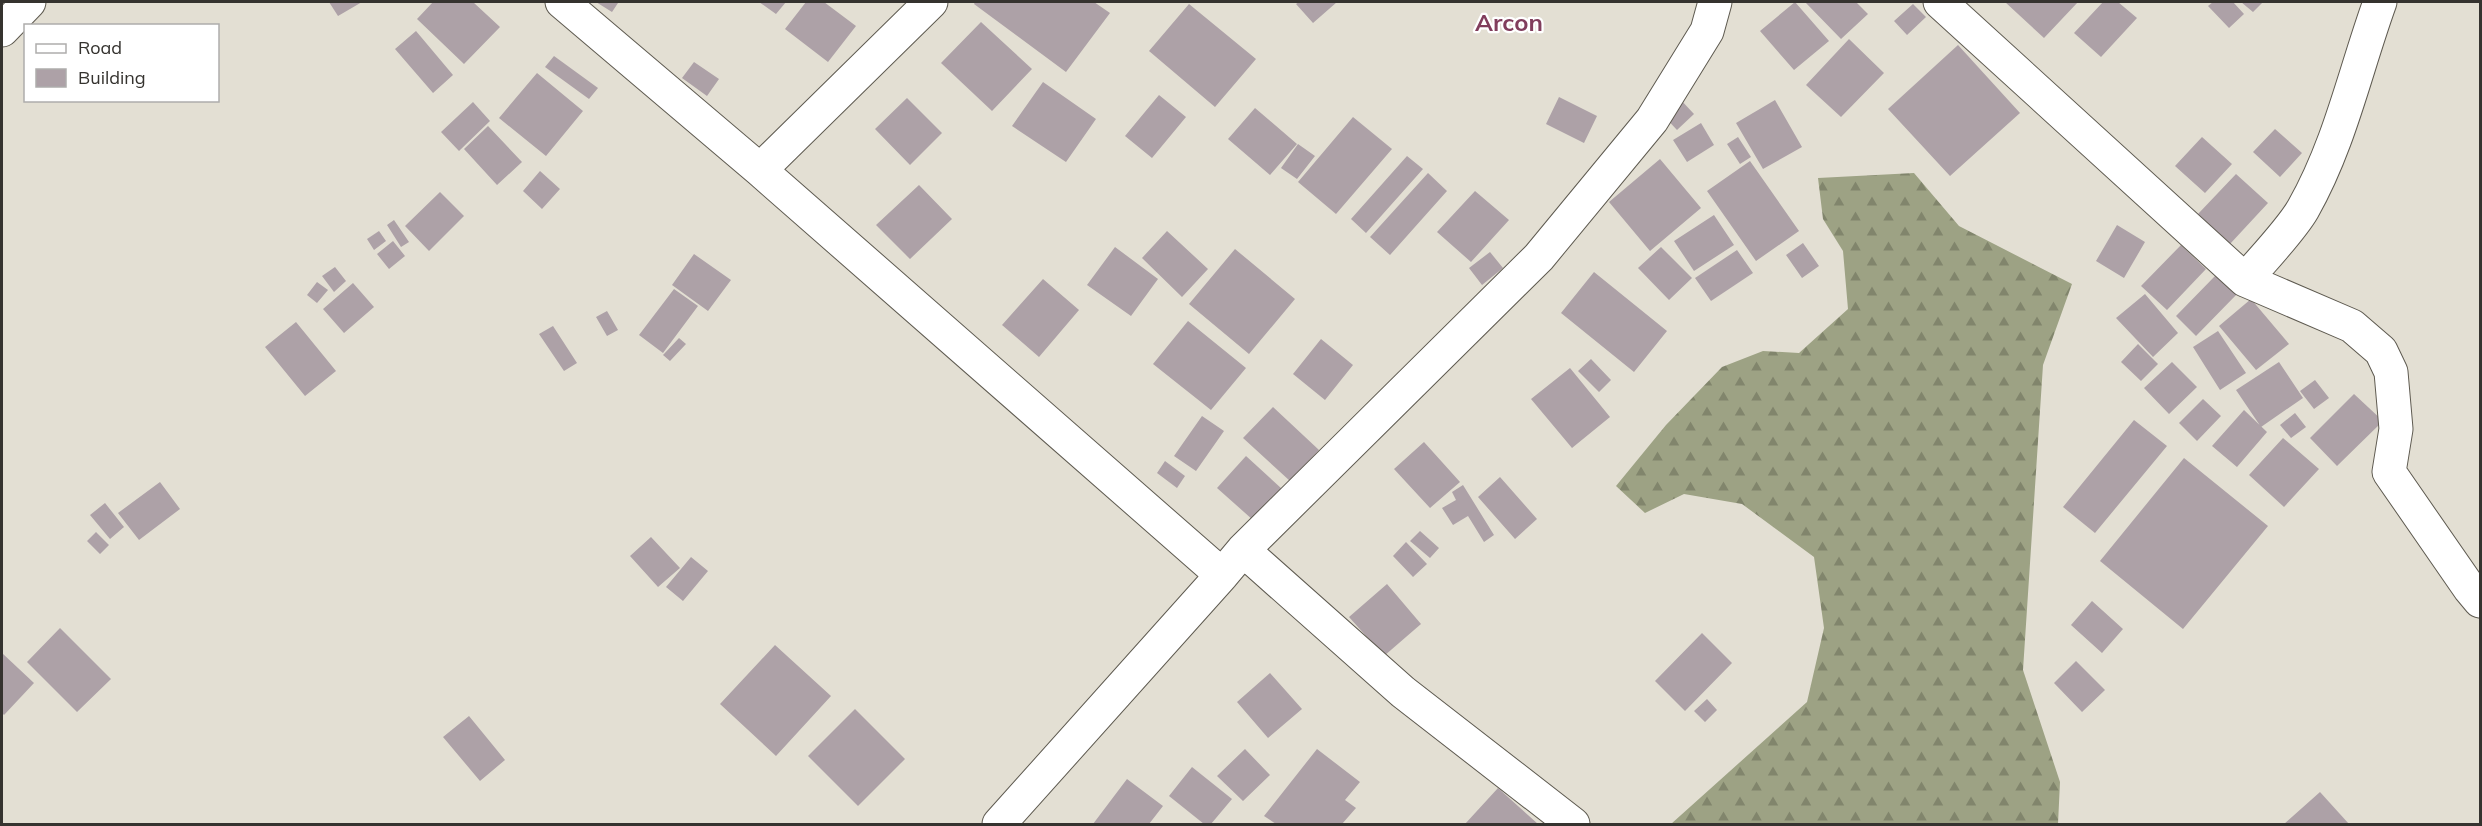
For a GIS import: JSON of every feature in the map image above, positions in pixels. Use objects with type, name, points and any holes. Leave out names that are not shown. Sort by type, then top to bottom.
[{"type":"street","points":[[2,30],[29,2]]},
{"type":"street","points":[[562,2],[760,170],[1222,575]]},
{"type":"street","points":[[760,170],[932,2]]},
{"type":"street","points":[[999,825],[1243,550],[1539,257],[1652,120],[1707,31],[1715,2]]},
{"type":"street","points":[[1940,2],[2245,280],[2352,326],[2380,351],[2391,372],[2396,429],[2389,472],[2470,590],[2481,601]]},
{"type":"street","points":[[2245,280],[2303,210],[2344,118],[2366,40],[2380,2]]},
{"type":"street","points":[[1243,550],[1403,692],[1573,825]]},
{"type":"green space","points":[[1914,173],[1959,226],[2072,284],[2043,365],[2023,670],[2060,782],[2058,824],[1671,824],[1807,702],[1824,628],[1814,557],[1742,504],[1684,494],[1645,513],[1616,486],[1666,425],[1722,367],[1763,351],[1799,353],[1848,309],[1843,251],[1823,219],[1818,178]]},
{"type":"building","points":[[329,2],[362,2],[338,16]]},
{"type":"building","points":[[433,2],[473,2],[500,27],[464,64],[417,19]]},
{"type":"building","points":[[596,2],[616,2],[618,3],[612,12]]},
{"type":"building","points":[[759,2],[786,2],[776,14]]},
{"type":"building","points":[[806,2],[824,2],[856,26],[828,62],[785,29]]},
{"type":"building","points":[[975,2],[1094,2],[1110,13],[1066,72],[974,4]]},
{"type":"building","points":[[1299,2],[1337,2],[1313,23],[1296,4]]},
{"type":"building","points":[[1795,2],[1829,41],[1794,70],[1760,31]]},
{"type":"building","points":[[1805,2],[1856,2],[1868,14],[1841,39]]},
{"type":"building","points":[[2005,2],[2078,2],[2044,38]]},
{"type":"building","points":[[2103,2],[2118,2],[2137,18],[2101,57],[2074,33]]},
{"type":"building","points":[[2213,2],[2233,2],[2244,14],[2229,28],[2208,6]]},
{"type":"building","points":[[2241,2],[2263,2],[2253,12]]},
{"type":"building","points":[[1189,4],[1256,59],[1215,107],[1149,51]]},
{"type":"building","points":[[1913,4],[1926,17],[1907,35],[1894,21]]},
{"type":"building","points":[[981,22],[1032,69],[992,111],[941,63]]},
{"type":"building","points":[[416,31],[453,75],[433,93],[395,49]]},
{"type":"building","points":[[1849,39],[1884,73],[1841,117],[1806,85]]},
{"type":"building","points":[[1958,45],[2020,113],[1950,176],[1888,109]]},
{"type":"building","points":[[554,56],[598,88],[589,99],[545,67]]},
{"type":"building","points":[[694,62],[719,79],[707,96],[682,78]]},
{"type":"building","points":[[537,73],[583,111],[546,156],[499,118]]},
{"type":"building","points":[[1043,82],[1096,119],[1066,162],[1012,126]]},
{"type":"building","points":[[1159,95],[1186,117],[1152,158],[1125,136]]},
{"type":"building","points":[[1559,97],[1597,116],[1584,143],[1546,124]]},
{"type":"building","points":[[907,98],[942,133],[910,165],[875,129]]},
{"type":"building","points":[[1679,98],[1694,114],[1677,130],[1662,114]]},
{"type":"building","points":[[1775,100],[1802,147],[1763,169],[1736,123]]},
{"type":"building","points":[[473,102],[490,121],[459,151],[441,132]]},
{"type":"building","points":[[1255,108],[1297,144],[1270,175],[1228,139]]},
{"type":"building","points":[[1353,117],[1392,149],[1336,214],[1298,182]]},
{"type":"building","points":[[1701,123],[1714,145],[1687,162],[1673,140]]},
{"type":"building","points":[[488,126],[522,162],[497,185],[464,149]]},
{"type":"building","points":[[2275,129],[2302,153],[2280,177],[2253,152]]},
{"type":"building","points":[[1738,137],[1751,157],[1740,164],[1727,144]]},
{"type":"building","points":[[2202,137],[2232,164],[2205,193],[2175,166]]},
{"type":"building","points":[[1298,144],[1315,156],[1297,179],[1281,168]]},
{"type":"building","points":[[1407,156],[1423,169],[1366,233],[1351,219]]},
{"type":"building","points":[[1660,159],[1701,208],[1650,251],[1609,202]]},
{"type":"building","points":[[1750,161],[1799,231],[1756,261],[1707,191]]},
{"type":"building","points":[[540,171],[560,189],[542,209],[523,191]]},
{"type":"building","points":[[1428,173],[1447,191],[1390,255],[1370,237]]},
{"type":"building","points":[[2236,174],[2268,203],[2230,244],[2198,214]]},
{"type":"building","points":[[919,185],[952,219],[910,259],[876,225]]},
{"type":"building","points":[[1475,191],[1509,220],[1471,262],[1437,232]]},
{"type":"building","points":[[440,192],[464,216],[429,251],[405,226]]},
{"type":"building","points":[[1714,215],[1734,245],[1694,271],[1674,241]]},
{"type":"building","points":[[394,220],[409,242],[401,247],[387,225]]},
{"type":"building","points":[[2117,225],[2145,242],[2124,278],[2096,261]]},
{"type":"building","points":[[379,231],[386,241],[374,250],[367,239]]},
{"type":"building","points":[[1167,231],[1208,269],[1182,297],[1142,258]]},
{"type":"building","points":[[393,241],[405,256],[389,269],[377,254]]},
{"type":"building","points":[[1803,243],[1819,266],[1802,278],[1786,255]]},
{"type":"building","points":[[2181,245],[2206,269],[2167,310],[2141,286]]},
{"type":"building","points":[[1115,247],[1158,279],[1131,316],[1087,285]]},
{"type":"building","points":[[1661,247],[1692,278],[1669,300],[1638,268]]},
{"type":"building","points":[[1235,249],[1295,299],[1249,354],[1189,304]]},
{"type":"building","points":[[1737,250],[1753,273],[1711,301],[1695,278]]},
{"type":"building","points":[[1490,252],[1503,268],[1482,285],[1469,268]]},
{"type":"building","points":[[694,254],[731,280],[708,311],[672,285]]},
{"type":"building","points":[[335,267],[346,281],[334,292],[322,276]]},
{"type":"building","points":[[1594,272],[1667,331],[1634,372],[1561,313]]},
{"type":"building","points":[[2216,275],[2237,294],[2196,336],[2176,316]]},
{"type":"building","points":[[1043,279],[1079,310],[1039,357],[1002,325]]},
{"type":"building","points":[[317,282],[328,290],[317,303],[307,295]]},
{"type":"building","points":[[353,283],[374,307],[344,333],[323,309]]},
{"type":"building","points":[[674,289],[698,306],[663,353],[639,335]]},
{"type":"building","points":[[2145,294],[2178,333],[2153,357],[2116,318]]},
{"type":"building","points":[[2251,299],[2289,344],[2256,370],[2219,326]]},
{"type":"building","points":[[607,311],[618,330],[607,336],[596,317]]},
{"type":"building","points":[[1188,321],[1246,368],[1211,410],[1153,364]]},
{"type":"building","points":[[296,322],[336,371],[305,396],[265,347]]},
{"type":"building","points":[[553,326],[577,363],[564,371],[539,334]]},
{"type":"building","points":[[2218,331],[2246,373],[2220,390],[2193,347]]},
{"type":"building","points":[[679,338],[686,344],[670,361],[663,355]]},
{"type":"building","points":[[1321,339],[1353,365],[1325,400],[1293,374]]},
{"type":"building","points":[[2138,344],[2158,364],[2141,381],[2121,362]]},
{"type":"building","points":[[1591,359],[1611,380],[1599,392],[1578,371]]},
{"type":"building","points":[[2172,362],[2197,387],[2169,414],[2144,388]]},
{"type":"building","points":[[2279,362],[2303,398],[2261,427],[2236,390]]},
{"type":"building","points":[[1570,368],[1610,417],[1572,448],[1531,399]]},
{"type":"building","points":[[2315,380],[2329,398],[2314,409],[2300,391]]},
{"type":"building","points":[[2354,394],[2383,421],[2337,466],[2310,438]]},
{"type":"building","points":[[2203,399],[2221,416],[2197,441],[2179,423]]},
{"type":"building","points":[[1273,407],[1319,450],[1290,481],[1243,438]]},
{"type":"building","points":[[2244,410],[2267,432],[2237,467],[2212,446]]},
{"type":"building","points":[[2295,413],[2306,427],[2291,438],[2280,425]]},
{"type":"building","points":[[1202,416],[1224,431],[1196,471],[1174,456]]},
{"type":"building","points":[[2134,420],[2167,446],[2095,533],[2063,507]]},
{"type":"building","points":[[2283,438],[2319,469],[2284,507],[2249,475]]},
{"type":"building","points":[[1424,442],[1460,482],[1430,508],[1394,469]]},
{"type":"building","points":[[1246,456],[1282,489],[1253,520],[1217,488]]},
{"type":"building","points":[[2184,458],[2268,526],[2183,629],[2100,561]]},
{"type":"building","points":[[1165,461],[1185,476],[1177,488],[1157,473]]},
{"type":"building","points":[[1500,477],[1537,519],[1515,539],[1478,497]]},
{"type":"building","points":[[160,482],[180,509],[139,540],[118,513]]},
{"type":"building","points":[[1463,485],[1494,535],[1484,542],[1468,516],[1453,525],[1442,508],[1456,500],[1452,492]]},
{"type":"building","points":[[105,503],[124,527],[110,539],[90,515]]},
{"type":"building","points":[[1420,531],[1439,548],[1430,558],[1410,541]]},
{"type":"building","points":[[96,532],[109,545],[100,554],[87,541]]},
{"type":"building","points":[[651,537],[680,568],[658,587],[630,556]]},
{"type":"building","points":[[1406,542],[1427,564],[1413,577],[1393,556]]},
{"type":"building","points":[[691,557],[708,571],[683,601],[666,587]]},
{"type":"building","points":[[1387,584],[1421,624],[1384,656],[1349,617]]},
{"type":"building","points":[[2092,601],[2123,629],[2102,653],[2071,625]]},
{"type":"building","points":[[60,628],[111,679],[77,712],[27,662]]},
{"type":"building","points":[[1702,633],[1732,663],[1685,711],[1655,681]]},
{"type":"building","points":[[775,645],[831,696],[776,756],[720,704]]},
{"type":"building","points":[[2,653],[34,683],[4,715],[2,713]]},
{"type":"building","points":[[2076,661],[2105,690],[2082,712],[2054,683]]},
{"type":"building","points":[[1270,673],[1302,709],[1268,738],[1237,702]]},
{"type":"building","points":[[1707,699],[1717,710],[1705,722],[1694,711]]},
{"type":"building","points":[[855,709],[905,759],[858,806],[808,756]]},
{"type":"building","points":[[469,716],[505,760],[480,781],[443,737]]},
{"type":"building","points":[[1245,749],[1270,775],[1243,801],[1217,776]]},
{"type":"building","points":[[1317,749],[1360,782],[1345,800],[1356,808],[1342,824],[1276,824],[1264,816]]},
{"type":"building","points":[[1192,767],[1232,799],[1211,824],[1204,824],[1169,796]]},
{"type":"building","points":[[1127,779],[1163,806],[1149,824],[1093,824]]},
{"type":"building","points":[[1498,788],[1538,824],[1465,824]]},
{"type":"building","points":[[2320,792],[2349,824],[2284,824]]},
{"type":"district","name":"Arcon","points":[[1509,23]]}]
